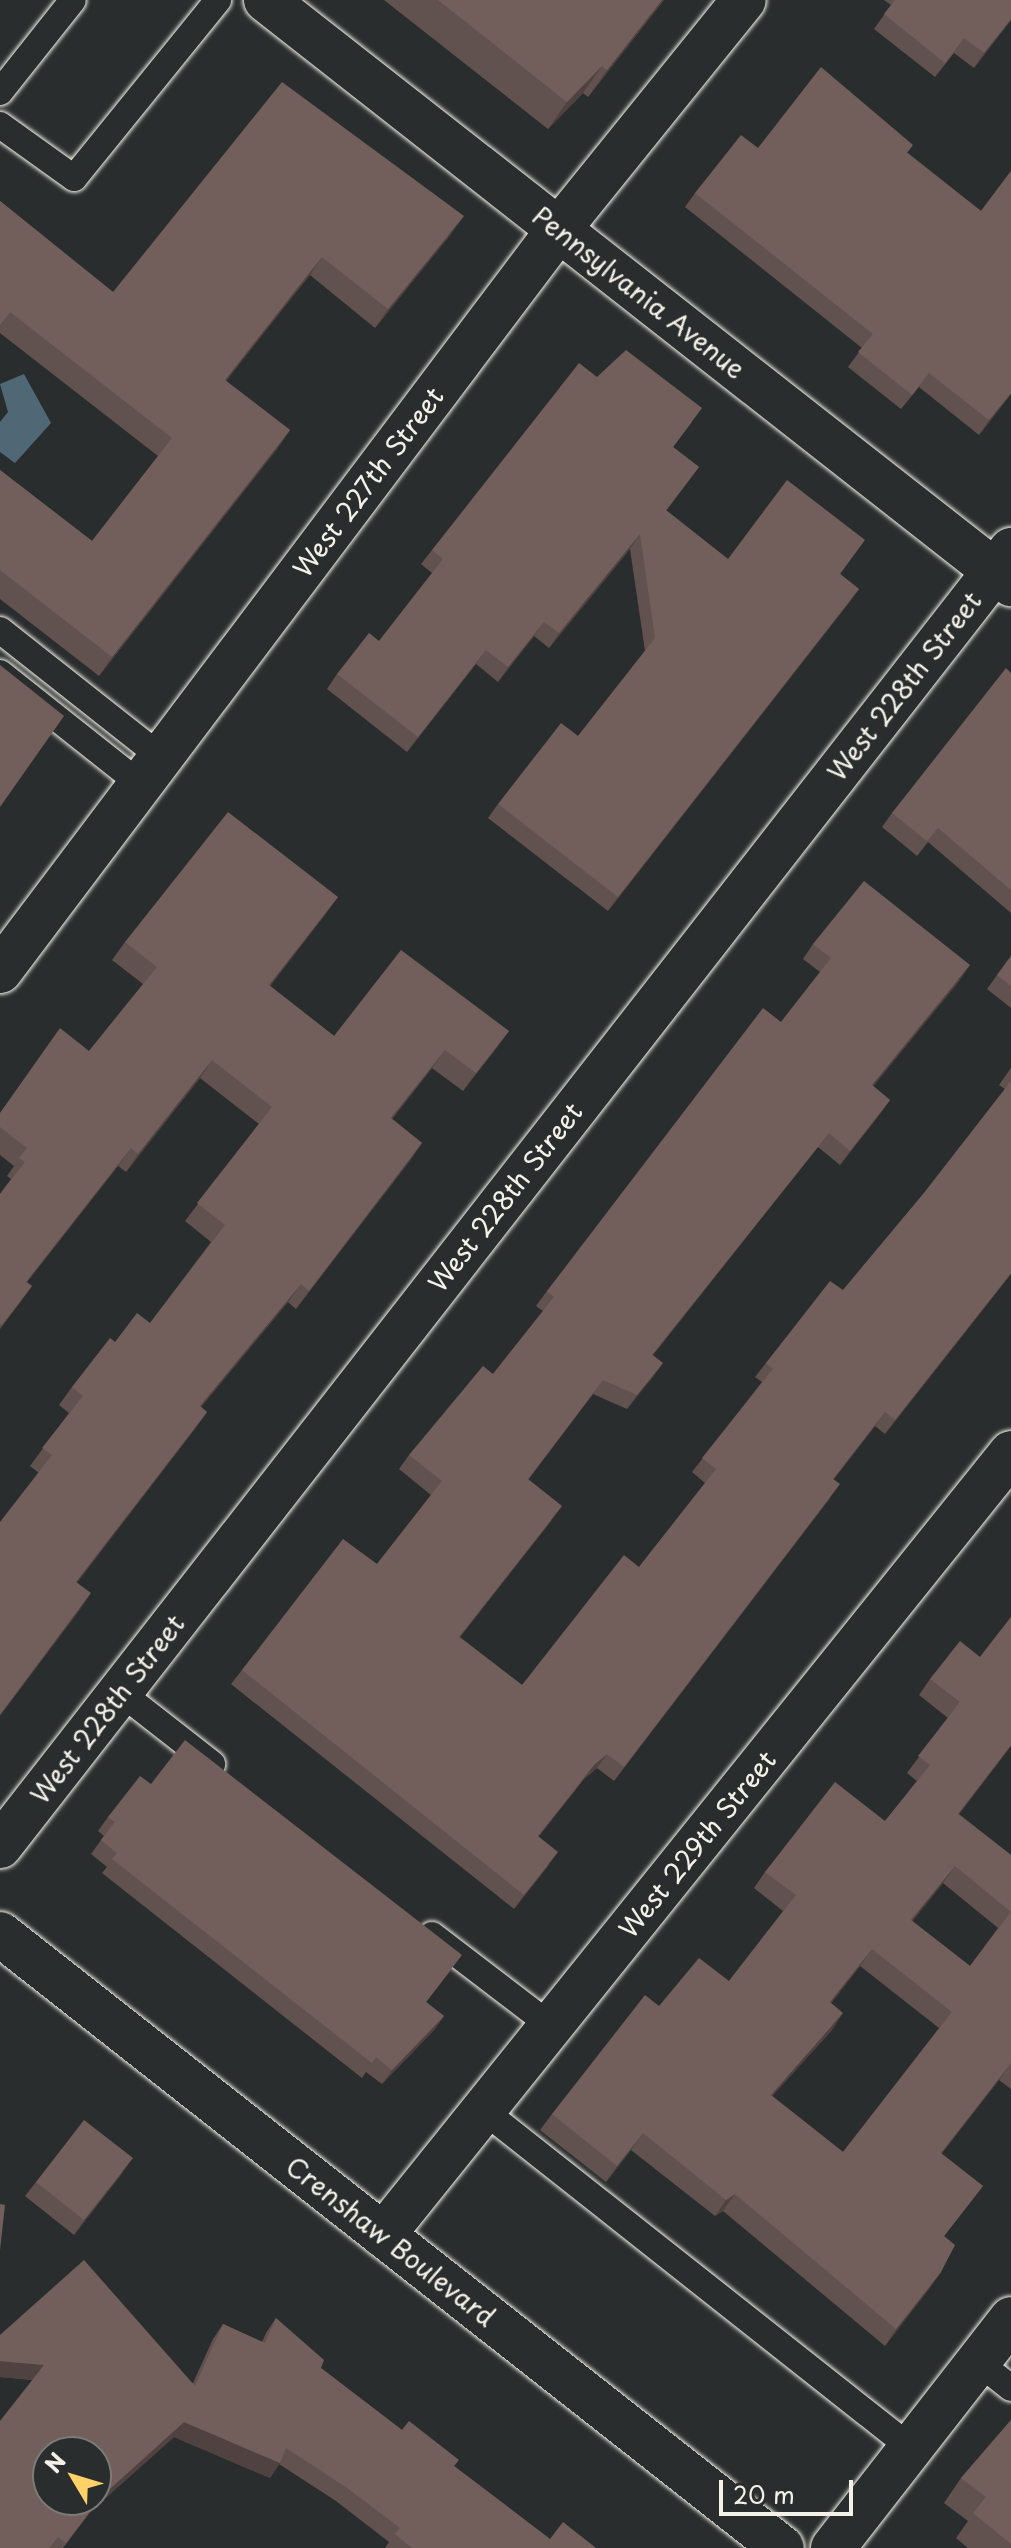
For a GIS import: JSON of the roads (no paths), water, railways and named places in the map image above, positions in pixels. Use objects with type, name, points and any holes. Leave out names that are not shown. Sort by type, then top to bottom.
[{"type":"street","name":"Pennsylvania Avenue","points":[[266,0],[559,229],[1005,568]]},
{"type":"street","name":"West 227th Street","points":[[0,971],[559,229],[744,0]]},
{"type":"street","name":"West 228th Street","points":[[0,1846],[1005,568]]},
{"type":"street","name":"West 229th Street","points":[[383,2235],[1011,1453]]},
{"type":"street","name":"Crenshaw Boulevard","points":[[0,1934],[782,2548]]},
{"type":"street","points":[[833,2548],[911,2448],[994,2375],[1011,2319]]},
{"type":"lane","points":[[0,92],[73,0]]},
{"type":"lane","points":[[0,125],[74,178],[218,0]]},
{"type":"lane","points":[[0,630],[150,771]]},
{"type":"lane","points":[[0,673],[150,771]]},
{"type":"lane","points":[[120,1692],[230,1778]]},
{"type":"lane","points":[[415,1921],[551,2026]]},
{"type":"lane","points":[[483,2110],[911,2448]]},
{"type":"water","points":[[24,374],[51,423],[15,463],[0,452],[0,422],[8,412],[0,384]]}]
